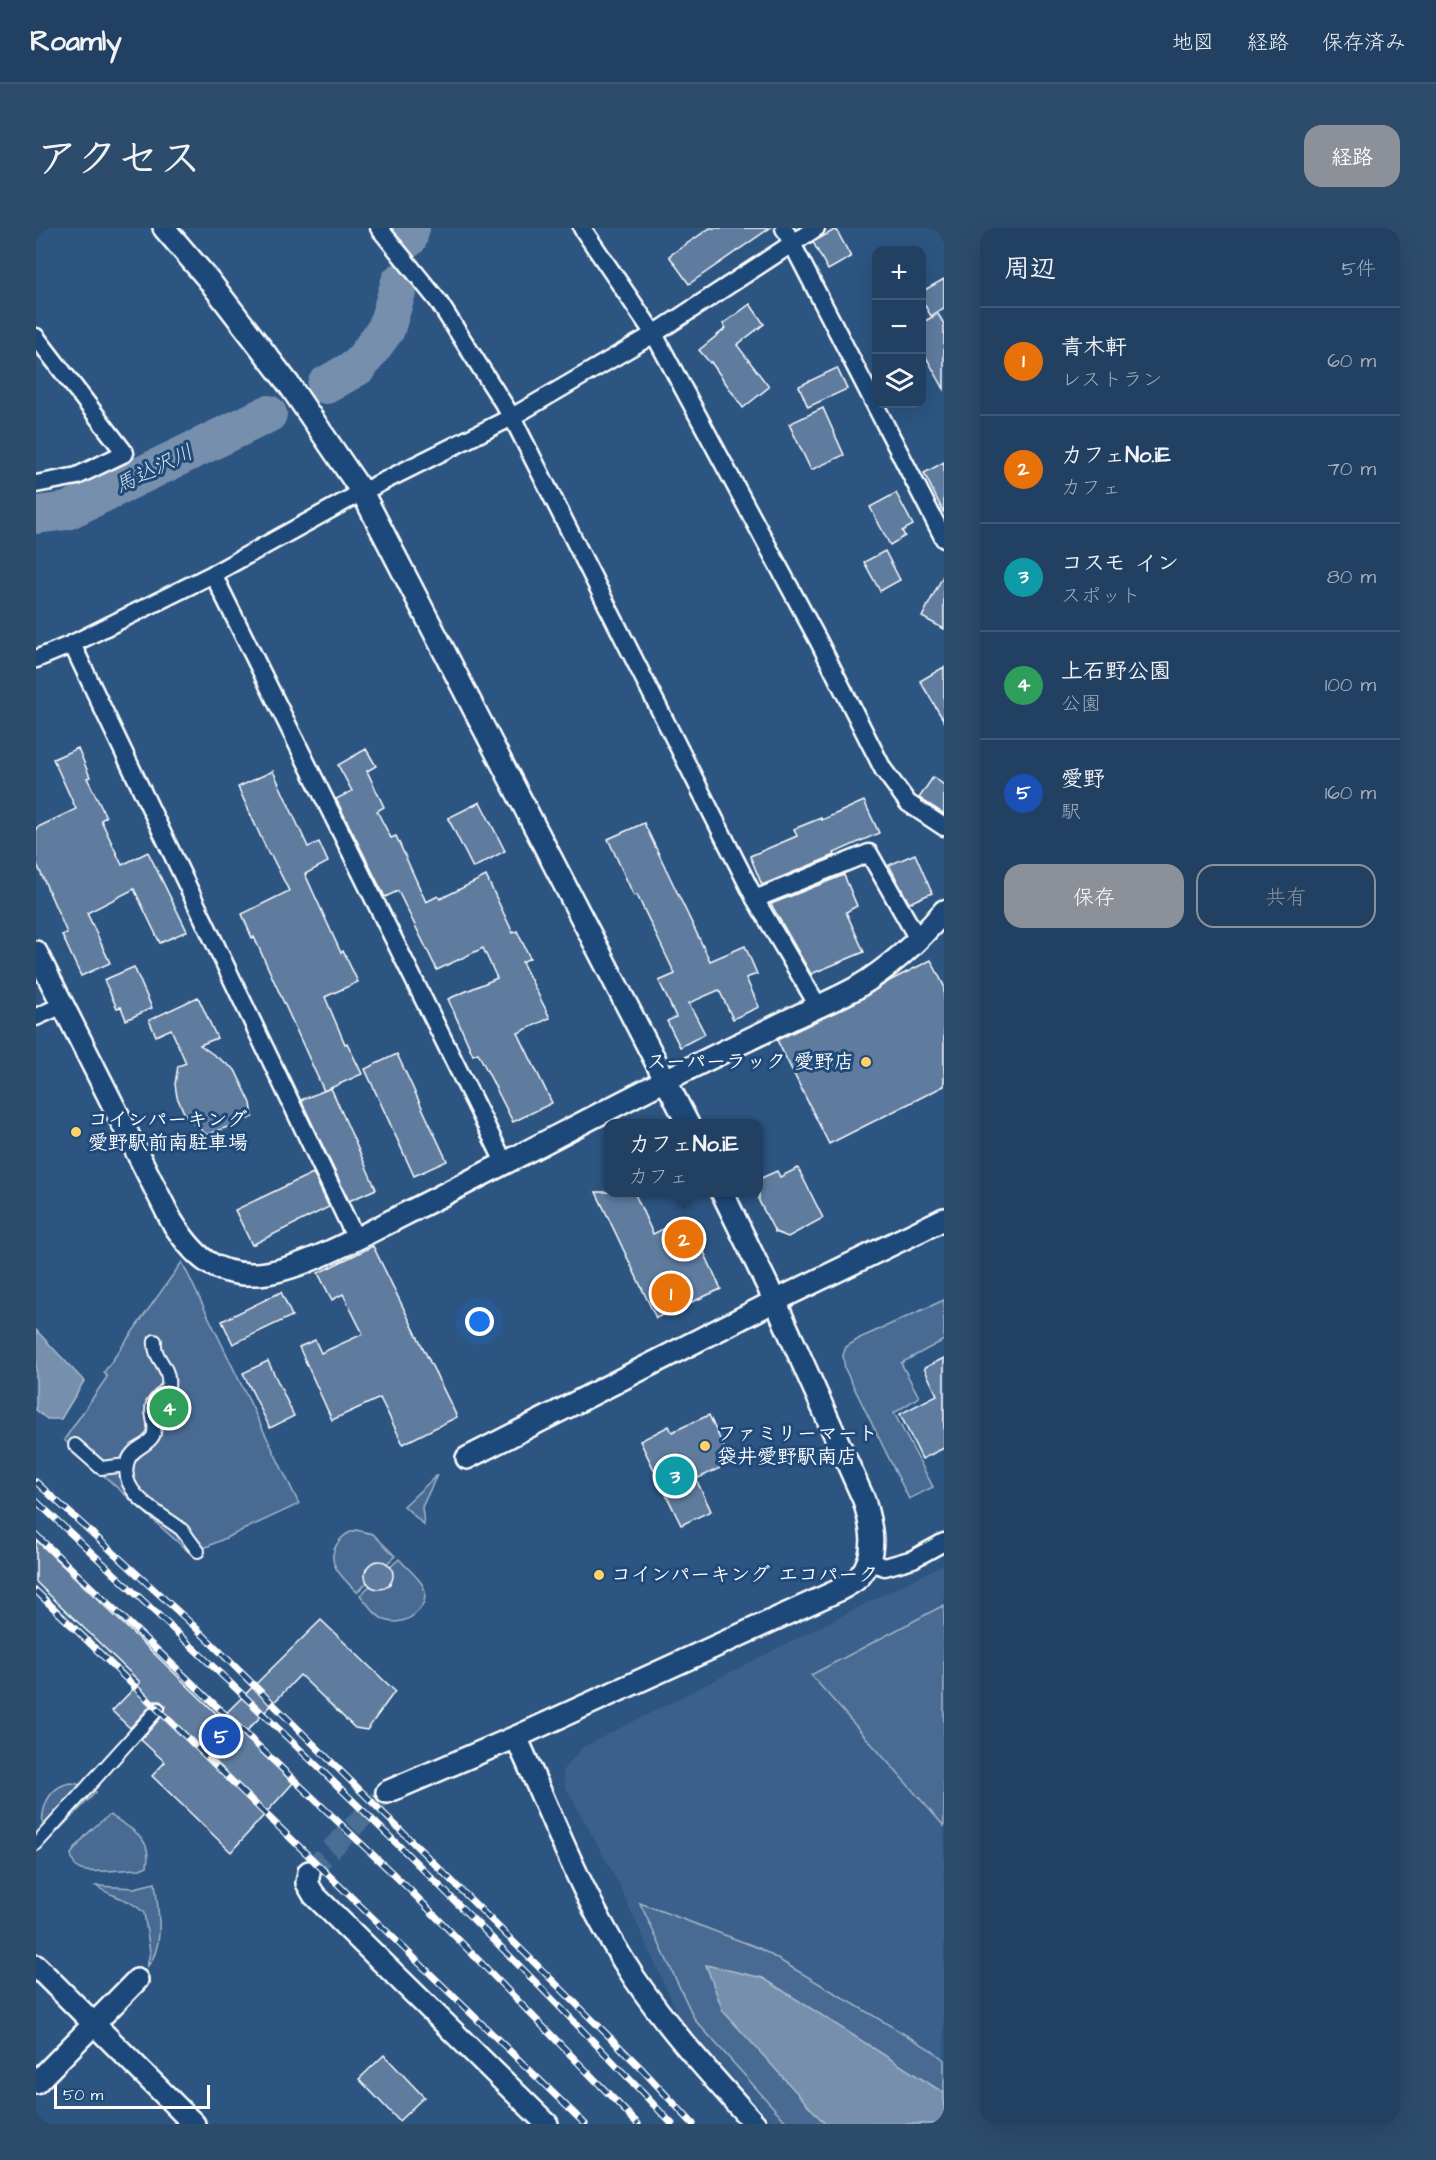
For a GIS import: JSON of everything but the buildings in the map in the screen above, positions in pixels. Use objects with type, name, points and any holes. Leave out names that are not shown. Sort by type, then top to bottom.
[{"type":"street","points":[[164,228],[208,279],[290,386],[362,492],[686,1119]]},
{"type":"street","points":[[379,228],[438,301],[512,417],[755,899],[819,1006]]},
{"type":"street","points":[[582,228],[654,334],[813,630],[883,769],[908,803],[944,827]]},
{"type":"street","points":[[784,228],[794,243],[944,539]]},
{"type":"street","points":[[36,659],[72,644],[213,574],[362,492],[512,417],[654,334],[816,228]]},
{"type":"street","points":[[36,337],[125,453],[77,476],[36,484]]},
{"type":"street","points":[[213,574],[505,1164]]},
{"type":"street","points":[[72,644],[356,1239]]},
{"type":"street","points":[[755,899],[869,853],[918,941]]},
{"type":"street","points":[[36,952],[171,1220],[187,1245],[208,1263],[234,1273],[257,1274],[278,1271],[356,1239],[666,1080],[854,989],[887,968],[918,941],[944,911]]},
{"type":"street","points":[[36,1017],[63,1005]]},
{"type":"street","points":[[387,1792],[516,1737],[837,1591],[859,1577],[869,1562],[873,1533],[864,1500],[775,1301],[724,1197]]},
{"type":"street","points":[[467,1458],[775,1301],[944,1220]]},
{"type":"street","points":[[155,1341],[154,1347],[157,1354],[168,1371],[168,1387],[153,1403],[154,1434],[133,1453],[127,1466],[128,1479],[138,1496],[180,1529],[198,1551]]},
{"type":"street","points":[[75,1445],[101,1468],[127,1466]]},
{"type":"street","points":[[869,1562],[885,1567],[913,1559],[944,1542]]},
{"type":"street","points":[[36,1844],[158,1709]]},
{"type":"street","points":[[516,1737],[595,1911],[634,1978],[678,2038],[755,2124]]},
{"type":"street","points":[[309,1872],[307,1883],[314,1895],[547,2124]]},
{"type":"street","points":[[36,1966],[194,2124]]},
{"type":"street","points":[[36,2083],[137,1980]]},
{"type":"shaded area","points":[[182,1262],[299,1504],[191,1554],[64,1440],[107,1377],[104,1372]]},
{"type":"shaded area","points":[[944,1300],[944,1340],[901,1363],[919,1397],[894,1413],[933,1487],[909,1499],[845,1369],[843,1355],[846,1347],[860,1338]]},
{"type":"shaded area","points":[[36,1330],[84,1381],[61,1419],[47,1419],[36,1410]]},
{"type":"shaded area","points":[[437,1475],[422,1507],[424,1525],[404,1506]]},
{"type":"shaded area","points":[[356,1530],[373,1534],[395,1556],[357,1592],[337,1570],[333,1558],[341,1539]]},
{"type":"shaded area","points":[[399,1559],[422,1584],[425,1599],[422,1606],[411,1617],[396,1622],[380,1617],[360,1595]]},
{"type":"shaded area","points":[[944,1564],[944,2124],[774,2124],[681,2021],[618,1882],[565,1786],[563,1770],[583,1747]]},
{"type":"shaded area","points":[[944,1605],[944,1826],[811,1675]]},
{"type":"shaded area","points":[[71,1783],[88,1786],[96,1792],[48,1841],[43,1824],[45,1806],[54,1791]]},
{"type":"shaded area","points":[[110,1815],[139,1835],[147,1848],[147,1866],[140,1869],[93,1872],[81,1870],[75,1866],[71,1854],[98,1824]]},
{"type":"shaded area","points":[[155,1883],[159,1938],[153,1958],[147,1967],[150,1952],[144,1913],[132,1904],[96,1886],[134,1888]]},
{"type":"shaded area","points":[[640,1903],[759,1948],[933,2051],[944,2060],[944,2124],[788,2124],[695,2020]]},
{"type":"shaded area","points":[[706,1965],[763,1978],[944,2093],[944,2124],[825,2124],[723,2011]]},
{"type":"waterway","name":"馬込沢川","points":[[408,239],[411,228]]},
{"type":"waterway","name":"馬込沢川","points":[[326,385],[359,366],[386,329],[400,282]]},
{"type":"waterway","name":"馬込沢川","points":[[36,515],[67,511],[268,414]]},
{"type":"tunnel","points":[[309,1872],[387,1792]]},
{"type":"railway","points":[[36,1482],[194,1626],[639,2066],[693,2124]]},
{"type":"railway","points":[[36,1501],[360,1807],[518,1964],[672,2124]]},
{"type":"railway","points":[[36,1535],[409,1889],[638,2124]]},
{"type":"railway","points":[[36,1591],[585,2124]]},
{"type":"place","name":"スーパーラック 愛野店","points":[[866,1062]]},
{"type":"place","name":"コインパーキング 愛野駅前南駐車場","points":[[76,1132]]},
{"type":"place","name":"カフェNo.iE","points":[[684,1239]]},
{"type":"place","name":"青木軒","points":[[671,1293]]},
{"type":"place","name":"上石野公園","points":[[169,1408]]},
{"type":"place","name":"ファミリーマート 袋井愛野駅南店","points":[[705,1446]]},
{"type":"place","name":"コスモ イン","points":[[675,1476]]},
{"type":"place","name":"コインパーキング エコパーク","points":[[599,1575]]},
{"type":"place","name":"愛野","points":[[221,1736]]}]
